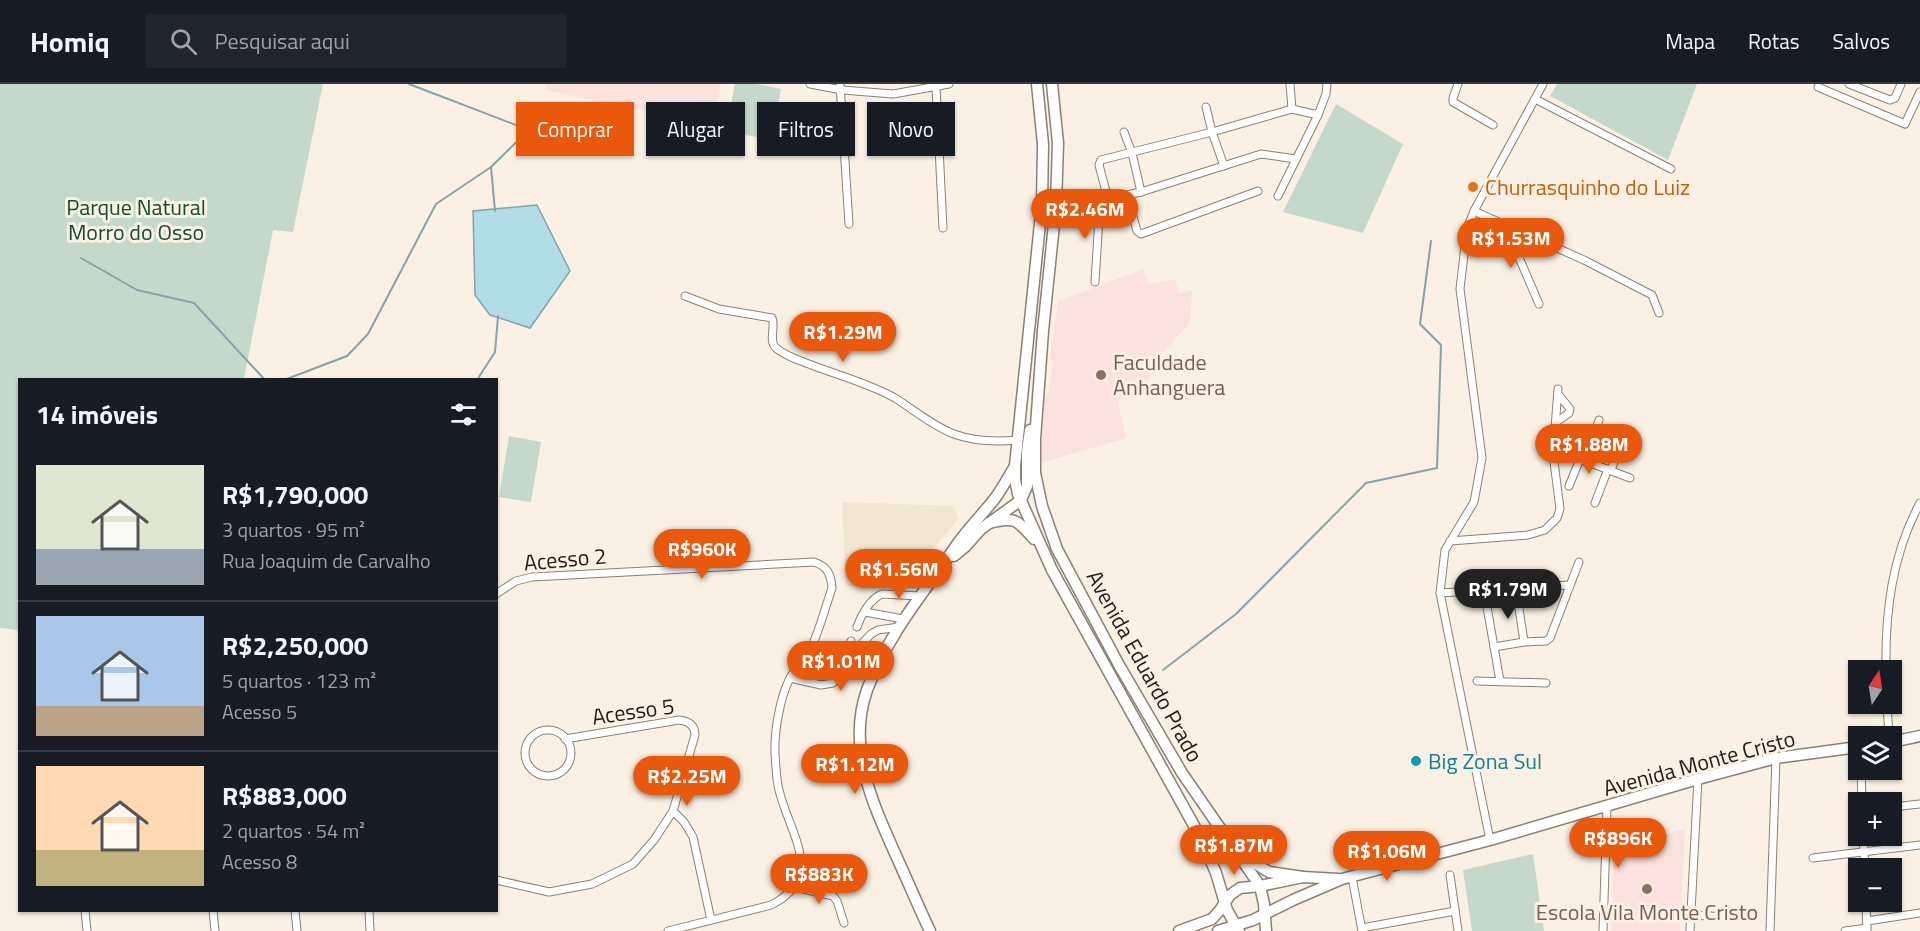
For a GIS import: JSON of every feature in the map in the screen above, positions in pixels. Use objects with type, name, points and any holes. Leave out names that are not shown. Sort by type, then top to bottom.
[{"type":"main road","points":[[928,928],[874,807],[866,783],[861,759],[860,716],[867,690],[881,658],[901,623],[959,542],[996,498],[1015,466],[1042,204],[1043,144],[1037,84]]},
{"type":"main road","points":[[947,561],[965,547],[981,529],[1021,500],[1027,486],[1027,452],[1039,382],[1056,205],[1058,142],[1052,84]]},
{"type":"main road","points":[[1037,260],[1038,299],[1046,310]]},
{"type":"main road","points":[[1029,336],[1035,336],[1038,339],[1039,382]]},
{"type":"main road","name":"Avenida Eduardo Prado","points":[[1036,402],[1035,473],[1042,506],[1057,549],[1119,665],[1182,773],[1260,886],[1266,931]]},
{"type":"main road","name":"Avenida Eduardo Prado","points":[[1015,466],[1021,500],[1040,547],[1062,591],[1202,840],[1216,873],[1227,910],[1237,928]]},
{"type":"main road","points":[[989,523],[1006,519],[1019,523],[1040,547]]},
{"type":"main road","points":[[1902,740],[1920,735]]},
{"type":"main road","name":"Avenida Monte Cristo","points":[[1218,931],[1237,928],[1265,913],[1347,878],[1490,840],[1776,758],[1848,748]]},
{"type":"main road","points":[[1240,855],[1269,872],[1304,877]]},
{"type":"main road","name":"Avenida Monte Cristo","points":[[1179,931],[1212,919],[1224,901],[1240,888],[1304,877],[1347,878]]},
{"type":"street","points":[[810,84],[893,94],[949,84]]},
{"type":"street","points":[[1290,84],[1292,108]]},
{"type":"street","points":[[1278,196],[1318,115],[1326,94],[1327,84]]},
{"type":"street","points":[[1458,84],[1453,102],[1492,125]]},
{"type":"street","points":[[1849,84],[1892,100],[1901,84]]},
{"type":"street","points":[[1490,840],[1440,593],[1445,550],[1474,502],[1482,458],[1461,289],[1467,229],[1474,211],[1535,99],[1539,85]]},
{"type":"street","points":[[841,87],[849,224]]},
{"type":"street","points":[[936,87],[943,228]]},
{"type":"street","points":[[1818,87],[1905,124],[1920,92]]},
{"type":"street","points":[[1535,99],[1671,169]]},
{"type":"street","points":[[1206,107],[1224,166]]},
{"type":"street","points":[[1095,282],[1104,200],[1100,161],[1212,132],[1292,108],[1318,115]]},
{"type":"street","points":[[1124,132],[1132,153],[1141,192]]},
{"type":"street","points":[[1056,205],[1104,200],[1141,192],[1262,154],[1296,159]]},
{"type":"street","points":[[1127,195],[1137,231],[1141,234],[1258,191]]},
{"type":"street","points":[[1474,211],[1584,260],[1652,295],[1659,313]]},
{"type":"street","points":[[1505,225],[1539,304]]},
{"type":"street","points":[[685,296],[719,309],[772,318],[774,321],[773,342],[778,349],[799,360],[869,385],[952,434],[972,440],[1018,441]]},
{"type":"street","points":[[1450,542],[1528,535],[1545,530],[1557,518],[1560,509],[1553,454],[1558,391],[1570,409],[1569,413],[1556,422]]},
{"type":"street","points":[[1569,486],[1583,460],[1599,420]]},
{"type":"street","points":[[1595,502],[1625,434]]},
{"type":"street","points":[[1553,454],[1583,460],[1630,478]]},
{"type":"street","points":[[1886,660],[1885,637],[1892,582],[1899,550],[1920,503]]},
{"type":"street","name":"Acesso 2","points":[[498,593],[516,581],[532,577],[814,562],[822,565],[832,579],[832,588],[811,649],[790,678],[780,705],[775,749],[778,789],[800,848],[801,871],[795,887]]},
{"type":"street","points":[[1494,647],[1546,641],[1550,638],[1579,562]]},
{"type":"street","points":[[1440,593],[1570,585]]},
{"type":"street","points":[[1516,588],[1524,642]]},
{"type":"street","points":[[1484,590],[1500,681]]},
{"type":"street","points":[[857,627],[873,600],[882,594],[920,596]]},
{"type":"street","points":[[865,612],[901,623]]},
{"type":"street","points":[[790,678],[821,685],[833,683],[843,672],[852,654],[871,634],[901,623]]},
{"type":"street","points":[[803,662],[818,675],[831,676],[835,673],[851,641]]},
{"type":"street","points":[[1477,681],[1546,683]]},
{"type":"street","name":"Acesso 5","points":[[498,880],[549,892],[592,884],[633,864],[654,840],[673,811],[695,730],[686,720],[679,720],[565,739]]},
{"type":"street","points":[[547,730],[560,734],[565,739],[569,746],[569,761],[559,773],[543,776],[530,768],[526,761],[525,747],[533,735],[547,730]]},
{"type":"street","points":[[1770,931],[1776,758]]},
{"type":"street","points":[[1690,931],[1698,779]]},
{"type":"street","points":[[1902,806],[1920,804]]},
{"type":"street","points":[[1603,931],[1607,807]]},
{"type":"street","points":[[673,811],[684,822],[693,837],[711,920]]},
{"type":"street","points":[[1813,858],[1920,845]]},
{"type":"street","points":[[1864,846],[1864,858]]},
{"type":"street","points":[[1450,875],[1458,931]]},
{"type":"street","points":[[1347,878],[1362,930],[1455,911]]},
{"type":"street","points":[[668,931],[771,905],[785,898],[795,887],[833,896],[837,901],[844,923]]},
{"type":"street","points":[[85,912],[87,931]]},
{"type":"street","points":[[213,912],[215,931]]},
{"type":"street","points":[[295,912],[297,931]]},
{"type":"street","points":[[369,912],[370,931]]},
{"type":"street","points":[[1866,912],[1867,927]]},
{"type":"street","points":[[1845,931],[1920,913]]},
{"type":"street","points":[[1691,915],[1727,917]]},
{"type":"shaded area","points":[[546,84],[721,84],[717,102],[646,102],[646,111],[634,109],[634,102],[603,102],[545,90]]},
{"type":"shaded area","name":"Faculdade Anhanguera","points":[[1144,269],[1148,284],[1175,279],[1179,294],[1192,290],[1190,322],[1162,354],[1144,387],[1130,398],[1118,402],[1126,438],[1041,463],[1040,435],[1044,398],[1048,393],[1053,363],[1050,358],[1058,301]]},
{"type":"shaded area","points":[[842,502],[953,506],[959,518],[899,590],[846,586]]},
{"type":"shaded area","name":"Escola Vila Monte Cristo","points":[[1685,829],[1680,931],[1611,931],[1614,846]]},
{"type":"green space","name":"Parque Natural Morro do Osso","points":[[0,84],[323,84],[293,232],[273,230],[244,378],[18,378],[18,630],[0,628]]},
{"type":"green space","points":[[735,84],[757,84],[781,89],[778,102],[757,102],[757,137],[745,135],[745,102],[732,102]]},
{"type":"green space","points":[[1557,84],[1697,84],[1668,160],[1550,96]]},
{"type":"green space","points":[[1336,104],[1403,144],[1363,233],[1283,212]]},
{"type":"green space","points":[[509,436],[541,442],[531,502],[499,497]]},
{"type":"green space","points":[[1533,854],[1544,931],[1472,931],[1463,870]]},
{"type":"water","points":[[537,205],[570,271],[530,328],[490,315],[475,295],[473,211]]},
{"type":"waterway","points":[[409,84],[516,125]]},
{"type":"waterway","points":[[289,378],[347,356],[368,334],[436,204],[491,167],[516,143]]},
{"type":"waterway","points":[[491,167],[495,211]]},
{"type":"waterway","points":[[1163,670],[1236,614],[1366,483],[1437,468],[1441,345],[1420,324],[1431,241]]},
{"type":"waterway","points":[[81,258],[137,290],[194,303],[263,378]]},
{"type":"waterway","points":[[478,378],[495,352],[498,316]]},
{"type":"place","name":"Churrasquinho do Luiz","points":[[1473,187]]},
{"type":"place","name":"Faculdade Anhanguera","points":[[1101,375]]},
{"type":"place","name":"Big Zona Sul","points":[[1416,761]]},
{"type":"place","name":"Escola Vila Monte Cristo","points":[[1647,889]]}]
